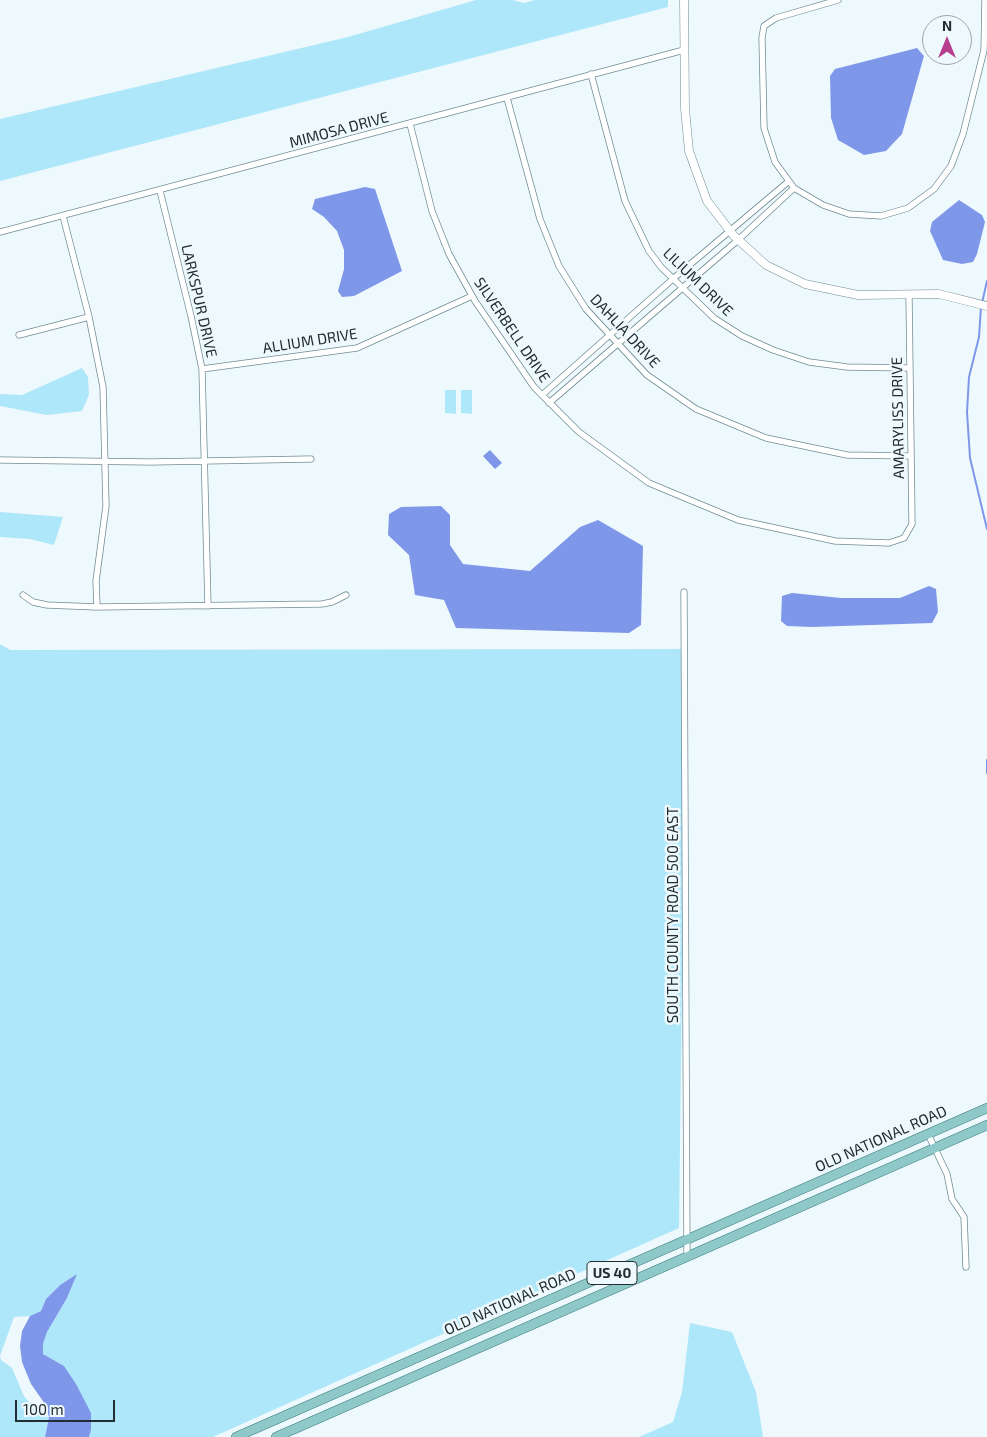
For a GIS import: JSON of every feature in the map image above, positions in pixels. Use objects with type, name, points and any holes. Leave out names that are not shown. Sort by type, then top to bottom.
[{"type":"main road","name":"OLD NATIONAL ROAD","points":[[236,1437],[987,1108]]},
{"type":"main road","name":"OLD NATIONAL ROAD","points":[[276,1437],[987,1124]]},
{"type":"street","points":[[684,0],[685,109],[689,151],[707,201],[729,232],[766,264],[805,284],[858,295],[939,294],[987,306]]},
{"type":"street","points":[[838,0],[767,22],[762,31],[764,128],[775,162],[794,188],[823,206],[849,214],[881,216],[908,208],[934,189],[951,166],[963,134],[984,50],[985,0]]},
{"type":"street","name":"MIMOSA DRIVE","points":[[0,232],[160,191],[684,50]]},
{"type":"street","name":"LILIUM DRIVE","points":[[591,74],[625,200],[650,251],[661,267],[714,318],[742,336],[773,350],[819,363],[847,367],[910,368]]},
{"type":"street","name":"DAHLIA DRIVE","points":[[507,98],[549,243],[572,289],[610,336],[647,375],[696,409],[766,438],[847,455],[911,456]]},
{"type":"street","name":"SILVERBELL DRIVE","points":[[410,124],[436,220],[450,254],[472,296],[524,374],[542,396],[579,432],[649,483],[738,520],[835,541],[889,543],[904,538]]},
{"type":"street","points":[[542,396],[674,278],[789,181]]},
{"type":"street","points":[[549,403],[738,240],[794,188]]},
{"type":"street","name":"LARKSPUR DRIVE","points":[[160,191],[202,369],[208,606]]},
{"type":"street","points":[[63,216],[101,370],[106,506],[96,582],[97,607]]},
{"type":"street","name":"AMARYLISS DRIVE","points":[[904,538],[912,524],[910,295]]},
{"type":"street","name":"ALLIUM DRIVE","points":[[202,369],[357,348],[472,296]]},
{"type":"street","points":[[19,336],[89,317]]},
{"type":"street","points":[[0,460],[105,462],[311,459]]},
{"type":"street","name":"SOUTH COUNTY ROAD 500 EAST","points":[[684,592],[687,1257]]},
{"type":"street","points":[[23,595],[33,602],[47,606],[97,607],[322,604],[332,602],[346,594]]},
{"type":"street","points":[[928,1134],[948,1174],[952,1199],[964,1217],[966,1267]]},
{"type":"shaded area","points":[[476,0],[512,0],[524,3],[535,0],[668,0],[668,7],[0,181],[0,119],[348,37]]},
{"type":"shaded area","points":[[82,368],[88,377],[89,395],[82,411],[47,415],[0,406],[0,394],[22,395]]},
{"type":"shaded area","points":[[445,390],[456,390],[456,414],[445,413]]},
{"type":"shaded area","points":[[461,390],[472,390],[472,414],[461,413]]},
{"type":"shaded area","points":[[0,512],[63,517],[54,545],[30,539],[0,537]]},
{"type":"shaded area","points":[[0,644],[10,650],[686,649],[679,1228],[213,1437],[89,1437],[91,1430],[64,1366],[43,1354],[43,1344],[47,1332],[67,1298],[76,1275],[60,1285],[46,1299],[41,1311],[30,1316],[14,1317],[0,1356]]},
{"type":"shaded area","points":[[690,1323],[732,1332],[756,1392],[763,1437],[639,1437],[673,1422],[682,1392]]},
{"type":"shaded area","points":[[0,1356],[1,1360],[12,1368],[24,1396],[41,1416],[49,1417],[45,1437],[0,1437]]},
{"type":"water","points":[[917,48],[922,54],[922,63],[902,134],[886,151],[864,155],[838,140],[831,118],[830,76],[835,69]]},
{"type":"water","points":[[365,187],[375,189],[402,271],[354,296],[342,297],[338,291],[344,269],[344,250],[337,231],[324,217],[312,209],[315,199]]},
{"type":"water","points":[[959,200],[982,215],[985,222],[977,254],[973,262],[962,264],[943,260],[930,231],[932,222]]},
{"type":"water","points":[[490,450],[502,463],[495,469],[483,456]]},
{"type":"water","points":[[441,506],[450,515],[450,545],[463,564],[530,571],[580,527],[598,520],[643,546],[641,625],[629,633],[456,628],[444,600],[415,595],[409,555],[388,535],[389,514],[401,507]]},
{"type":"water","points":[[929,586],[936,589],[938,612],[932,623],[812,627],[787,626],[781,621],[782,596],[792,593],[841,598],[900,598]]},
{"type":"water","points":[[77,1274],[67,1298],[47,1332],[43,1344],[43,1354],[64,1366],[76,1384],[91,1413],[91,1430],[89,1437],[45,1437],[49,1417],[45,1404],[31,1384],[22,1362],[20,1346],[22,1331],[30,1316],[41,1311],[46,1299],[60,1285]]},
{"type":"waterway","points":[[982,303],[987,281]]},
{"type":"waterway","points":[[981,307],[979,337],[969,377],[967,412],[970,458],[987,529]]},
{"type":"waterway","points":[[987,760],[987,773]]}]
